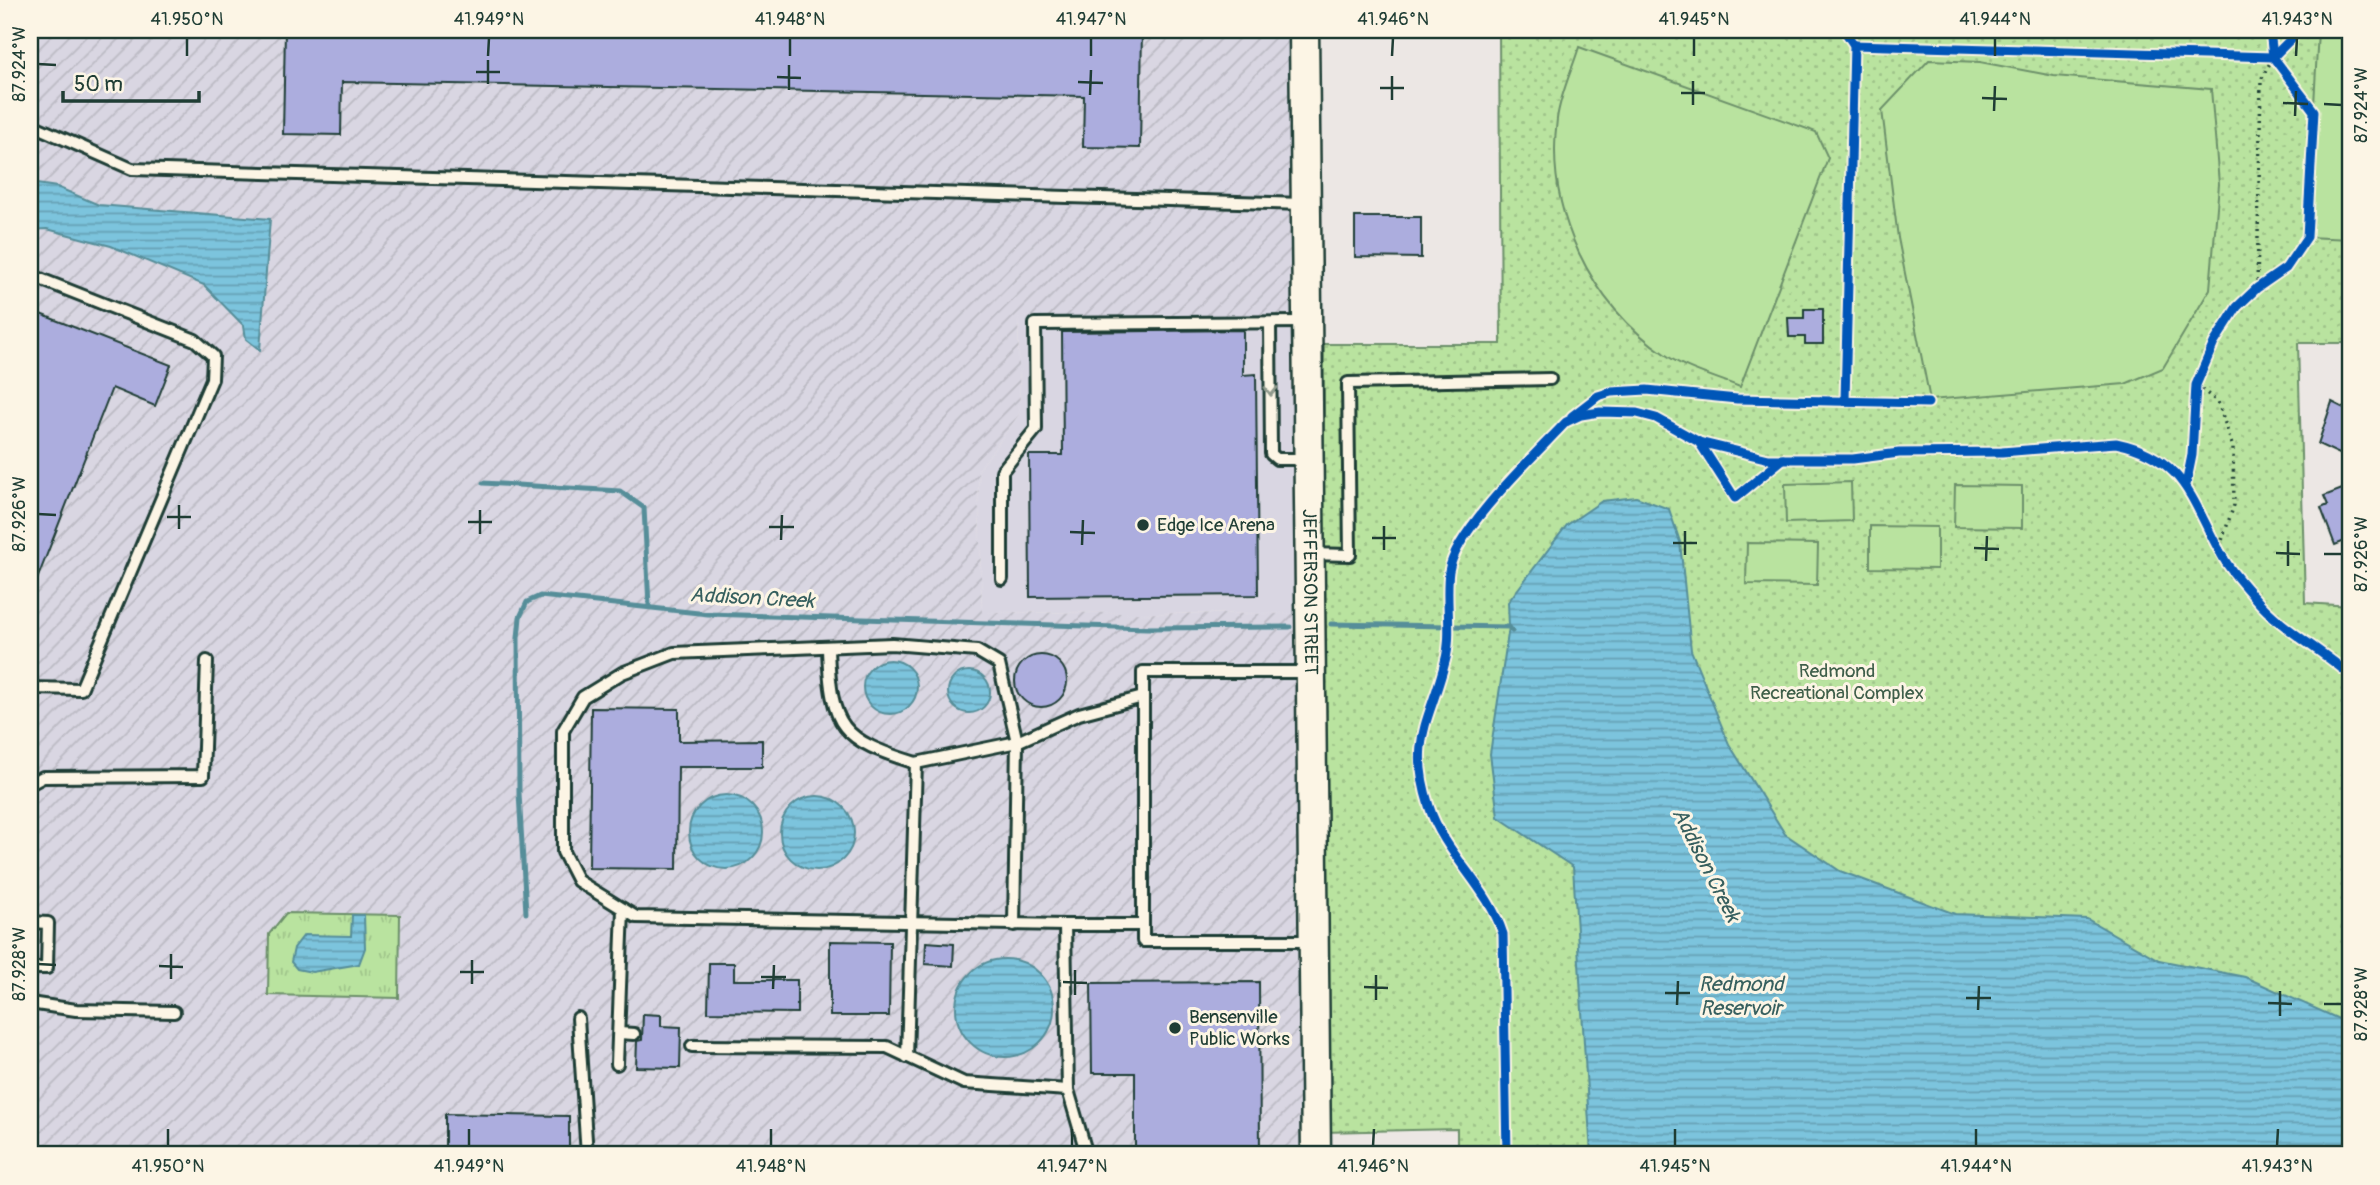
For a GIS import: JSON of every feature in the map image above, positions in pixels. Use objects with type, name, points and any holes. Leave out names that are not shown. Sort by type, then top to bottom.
[{"type":"street","name":"JEFFERSON STREET","points":[[1304,30],[1316,1155]]},
{"type":"lane","points":[[30,124],[132,169],[1306,204]]},
{"type":"lane","points":[[30,275],[195,340],[213,356],[212,379],[81,689],[30,688]]},
{"type":"lane","points":[[1002,579],[1002,471],[1036,429],[1035,324],[1308,322]]},
{"type":"lane","points":[[1270,323],[1271,454],[1277,459],[1309,459]]},
{"type":"lane","points":[[1310,554],[1350,555],[1348,383],[1550,379]]},
{"type":"lane","points":[[1014,925],[1017,742],[999,664],[977,651],[892,644],[828,649],[674,653],[622,673],[583,697],[563,731],[563,852],[578,881],[636,917],[1014,925],[1143,925]]},
{"type":"lane","points":[[828,649],[830,694],[844,730],[874,750],[916,763],[1017,742],[1079,715],[1143,697]]},
{"type":"lane","points":[[30,784],[43,777],[203,776],[207,661]]},
{"type":"lane","points":[[1311,672],[1143,672],[1143,941],[1313,941]]},
{"type":"lane","points":[[907,1057],[916,763]]},
{"type":"lane","points":[[617,1064],[623,909]]},
{"type":"lane","points":[[30,922],[48,923],[47,968],[30,968]]},
{"type":"lane","points":[[1065,925],[1068,1090],[1087,1155]]},
{"type":"lane","points":[[30,1003],[76,1010],[174,1012]]},
{"type":"lane","points":[[578,1018],[587,1155]]},
{"type":"lane","points":[[618,1033],[634,1034]]},
{"type":"lane","points":[[692,1046],[887,1047],[964,1083],[1068,1090]]},
{"type":"path","points":[[2272,43],[2281,67]]},
{"type":"path","points":[[2259,56],[2277,53]]},
{"type":"path","points":[[2257,288],[2261,80],[2277,53]]},
{"type":"path","points":[[2247,298],[2266,282]]},
{"type":"path","points":[[2194,398],[2200,374]]},
{"type":"path","points":[[2196,384],[2218,402],[2233,448],[2234,505],[2219,549]]},
{"type":"path","points":[[2214,537],[2225,560]]},
{"type":"shaded area","points":[[30,30],[1290,30],[1294,318],[1018,316],[1020,413],[978,471],[982,612],[1297,614],[1309,1155],[30,1155]]},
{"type":"shaded area","name":"Edge Ice Arena","points":[[1018,316],[1294,318],[1297,614],[982,612],[978,471],[1020,413]]},
{"type":"green space","name":"Redmond Recreational Complex","points":[[1499,30],[2350,30],[2350,343],[2298,343],[2305,603],[2350,606],[2350,1155],[1457,1155],[1457,1129],[1322,1132],[1324,344],[1501,344]]},
{"type":"green space","points":[[2318,30],[2350,30],[2350,239],[2307,237]]},
{"type":"green space","points":[[1579,47],[1816,132],[1828,158],[1740,387],[1683,365],[1639,334],[1615,309],[1578,252],[1558,187],[1555,153],[1557,119],[1563,92]]},
{"type":"green space","points":[[1929,60],[1980,62],[2054,76],[2211,89],[2219,184],[2210,289],[2163,368],[2125,384],[1930,400],[1898,238],[1882,110]]},
{"type":"green space","points":[[1851,482],[1852,521],[1786,523],[1785,484]]},
{"type":"green space","points":[[1955,485],[2022,486],[2022,528],[1954,527]]},
{"type":"green space","points":[[1870,526],[1937,527],[1937,569],[1870,568]]},
{"type":"green space","points":[[1747,543],[1818,544],[1817,585],[1746,584]]},
{"type":"green space","points":[[286,913],[400,915],[399,998],[268,995],[269,934]]},
{"type":"water","points":[[30,183],[57,187],[99,205],[270,219],[260,350],[246,339],[244,326],[204,285],[111,246],[47,229],[30,230]]},
{"type":"water","name":"Redmond Reservoir","points":[[1636,497],[1669,509],[1680,542],[1691,650],[1729,744],[1785,834],[1840,871],[1955,914],[2087,919],[2159,960],[2245,977],[2350,1024],[2350,1155],[1591,1155],[1573,867],[1498,817],[1490,754],[1509,627],[1508,602],[1567,525],[1602,501]]},
{"type":"water","points":[[890,660],[909,668],[917,687],[909,706],[890,714],[871,706],[863,687],[871,668]]},
{"type":"water","points":[[969,671],[984,677],[990,692],[984,707],[969,713],[954,707],[948,692],[954,677]]},
{"type":"water","points":[[726,795],[747,801],[757,811],[763,832],[757,853],[747,863],[726,869],[705,863],[695,853],[689,832],[695,811],[705,801]]},
{"type":"water","points":[[817,796],[831,799],[843,807],[851,819],[854,833],[851,847],[843,859],[831,867],[817,870],[803,867],[791,859],[783,847],[780,833],[783,819],[791,807],[803,799]]},
{"type":"water","points":[[352,915],[364,915],[365,948],[359,964],[312,972],[297,969],[291,962],[294,948],[304,935],[351,936]]},
{"type":"water","points":[[1005,959],[1032,967],[1046,981],[1054,1008],[1046,1035],[1032,1049],[1005,1057],[978,1049],[964,1035],[956,1008],[964,981],[978,967]]},
{"type":"building","points":[[285,30],[1142,30],[1140,148],[1083,147],[1084,96],[342,82],[341,135],[283,134]]},
{"type":"building","points":[[1355,217],[1421,217],[1421,258],[1355,257]]},
{"type":"building","points":[[1804,309],[1823,309],[1823,344],[1805,344],[1805,337],[1789,337],[1788,318],[1804,318]]},
{"type":"building","points":[[30,310],[171,365],[155,406],[112,388],[31,595]]},
{"type":"building","name":"Edge Ice Arena","points":[[1243,330],[1243,375],[1256,374],[1258,595],[1030,597],[1029,455],[1063,455],[1062,332]]},
{"type":"building","points":[[2332,402],[2350,411],[2350,459],[2318,444]]},
{"type":"building","points":[[2350,486],[2350,539],[2335,545],[2321,508],[2328,505],[2324,496]]},
{"type":"building","points":[[1041,655],[1051,657],[1059,663],[1065,671],[1065,691],[1059,699],[1051,705],[1041,707],[1031,705],[1023,699],[1017,691],[1015,681],[1017,671],[1023,663],[1031,657]]},
{"type":"building","points":[[591,708],[679,709],[679,741],[762,740],[762,767],[678,767],[677,869],[589,868]]},
{"type":"building","points":[[830,941],[890,942],[889,1016],[830,1016]]},
{"type":"building","points":[[926,942],[954,944],[953,966],[925,964]]},
{"type":"building","points":[[709,963],[734,963],[734,980],[797,980],[797,1013],[708,1012]]},
{"type":"building","name":"Bensenville Public Works","points":[[1259,982],[1260,1155],[1135,1155],[1135,1073],[1092,1073],[1091,983]]},
{"type":"building","points":[[643,1014],[661,1015],[661,1026],[681,1027],[680,1068],[636,1067],[637,1041],[642,1040]]},
{"type":"building","points":[[445,1114],[569,1116],[569,1155],[445,1155]]},
{"type":"waterway","points":[[483,483],[620,491],[644,508],[649,606]]},
{"type":"waterway","name":"Addison Creek","points":[[526,913],[519,793],[518,638],[520,617],[527,602],[540,596],[708,614],[1147,628],[1290,627]]},
{"type":"waterway","name":"Addison Creek","points":[[1331,624],[1509,627],[1512,631]]},
{"type":"cycle path","points":[[1844,30],[1854,45],[1845,401]]},
{"type":"cycle path","points":[[2186,485],[2192,455],[2196,385],[2214,343],[2237,307],[2257,288],[2286,268],[2307,237],[2314,111],[2273,57],[2270,30]]},
{"type":"cycle path","points":[[1854,45],[2273,57],[2293,37],[2296,30]]},
{"type":"cycle path","points":[[1572,416],[1598,396],[1611,392],[1647,390],[1737,399],[1928,403]]},
{"type":"cycle path","points":[[1507,1155],[1503,934],[1487,900],[1436,823],[1423,783],[1421,747],[1447,651],[1448,582],[1455,554],[1498,493],[1566,422],[1581,415],[1600,412],[1637,413],[1656,418],[1699,442],[1769,459],[1853,459],[1899,453],[2002,452],[2116,443],[2140,450],[2159,460],[2185,486],[2227,564],[2265,608],[2288,629],[2350,675]]},
{"type":"cycle path","points":[[1699,442],[1735,498],[1783,459]]},
{"type":"place","name":"Edge Ice Arena","points":[[1143,525]]},
{"type":"place","name":"Bensenville Public Works","points":[[1175,1028]]}]
